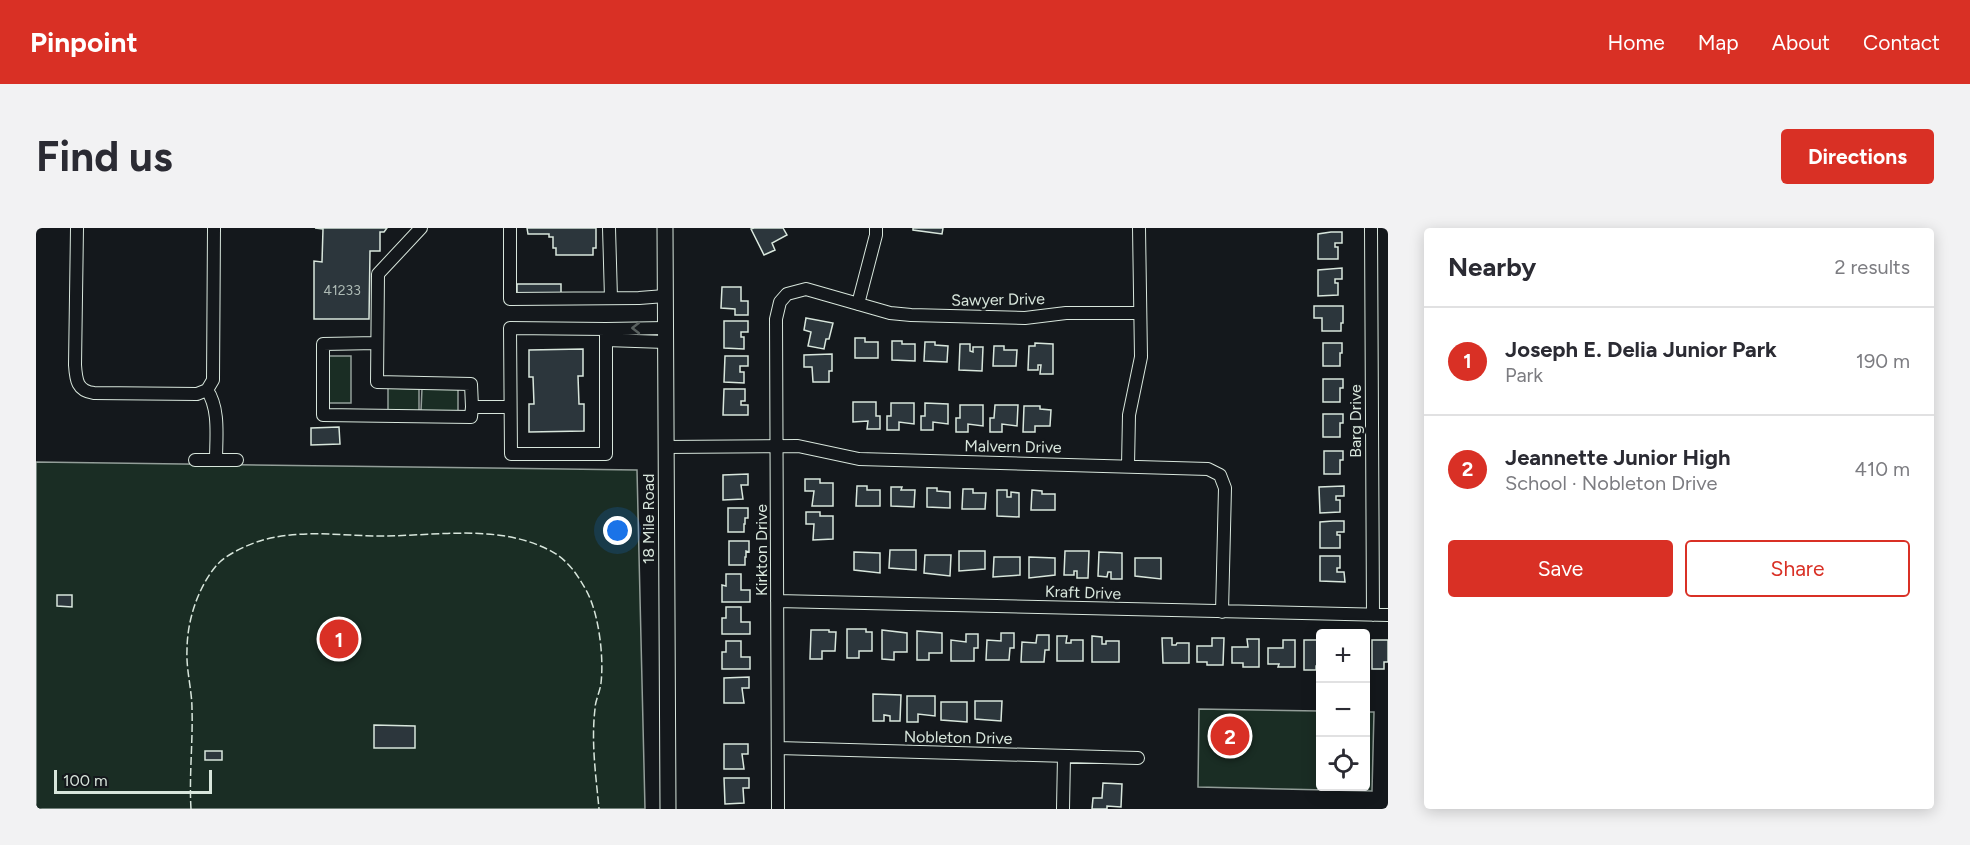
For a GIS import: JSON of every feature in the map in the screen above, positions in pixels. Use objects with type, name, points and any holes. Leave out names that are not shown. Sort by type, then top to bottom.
[{"type":"main road","name":"18 Mile Road","points":[[665,228],[668,809]]},
{"type":"street","points":[[77,228],[76,382],[85,392],[94,393],[197,394],[207,390],[213,380],[214,228]]},
{"type":"street","points":[[377,343],[323,344],[323,415],[471,417],[471,384],[377,382],[378,274],[421,228]]},
{"type":"street","points":[[510,228],[510,299],[665,296]]},
{"type":"street","points":[[609,228],[611,298]]},
{"type":"street","points":[[858,304],[876,228]]},
{"type":"street","points":[[1128,465],[1129,415],[1140,368],[1139,228]]},
{"type":"street","name":"Barg Drive","points":[[1371,228],[1373,615]]},
{"type":"street","name":"Sawyer Drive","points":[[786,294],[806,289],[890,313],[911,315],[1026,318],[1066,314],[1140,313]]},
{"type":"street","name":"Kirkton Drive","points":[[778,809],[776,319],[780,302],[786,294]]},
{"type":"street","points":[[606,334],[606,454],[511,454],[510,328],[665,335]]},
{"type":"street","points":[[207,390],[212,398],[216,416],[216,460]]},
{"type":"street","points":[[472,407],[510,407]]},
{"type":"street","name":"Malvern Drive","points":[[666,447],[777,445],[808,447],[859,459],[1201,467],[1220,475],[1225,488],[1222,612]]},
{"type":"street","points":[[195,460],[237,460]]},
{"type":"street","name":"Kraft Drive","points":[[777,601],[1388,615]]},
{"type":"street","name":"Nobleton Drive","points":[[778,748],[1138,758]]},
{"type":"street","points":[[1063,809],[1064,756]]},
{"type":"green space","points":[[323,356],[351,356],[351,403],[323,403]]},
{"type":"green space","points":[[388,388],[419,389],[419,411],[388,410]]},
{"type":"green space","points":[[422,388],[458,389],[458,411],[421,411]]},
{"type":"green space","points":[[36,462],[637,470],[645,809],[36,809]]},
{"type":"green space","points":[[1199,709],[1316,711],[1316,790],[1198,787]]},
{"type":"green space","points":[[1370,712],[1374,712],[1372,791],[1370,791]]},
{"type":"building","points":[[315,228],[387,228],[384,232],[380,232],[380,251],[370,251],[369,319],[314,319],[314,261],[322,262],[323,229]]},
{"type":"building","points":[[527,228],[596,228],[596,248],[593,248],[593,255],[556,255],[556,248],[553,248],[553,237],[549,237],[549,234],[528,234]]},
{"type":"building","points":[[783,228],[787,235],[772,243],[775,250],[764,255],[751,229]]},
{"type":"building","points":[[913,228],[943,228],[942,234],[913,230]]},
{"type":"building","points":[[1342,232],[1342,243],[1335,243],[1335,247],[1338,247],[1338,259],[1318,259],[1318,234]]},
{"type":"building","points":[[1342,268],[1342,279],[1335,279],[1335,283],[1338,283],[1338,295],[1318,296],[1318,270]]},
{"type":"building","points":[[517,284],[561,284],[561,296],[517,296]]},
{"type":"building","points":[[722,287],[741,287],[741,301],[748,301],[748,315],[735,315],[735,309],[721,308]]},
{"type":"building","points":[[1314,306],[1343,306],[1341,331],[1322,331],[1322,318],[1314,318]]},
{"type":"building","points":[[806,318],[833,323],[824,349],[808,346],[811,332],[804,330]]},
{"type":"building","points":[[724,321],[748,321],[748,332],[741,332],[741,337],[744,337],[744,349],[724,348]]},
{"type":"building","points":[[855,338],[865,338],[865,342],[878,342],[878,358],[855,358]]},
{"type":"building","points":[[892,341],[915,344],[915,361],[892,360]]},
{"type":"building","points":[[925,342],[948,346],[947,362],[924,361]]},
{"type":"building","points":[[1035,343],[1053,344],[1053,374],[1040,374],[1041,365],[1038,365],[1038,370],[1028,370],[1029,346],[1035,346]]},
{"type":"building","points":[[1323,343],[1342,343],[1340,366],[1323,366]]},
{"type":"building","points":[[960,344],[970,344],[970,351],[973,352],[973,347],[983,347],[982,371],[959,370]]},
{"type":"building","points":[[994,346],[1004,346],[1004,350],[1017,350],[1016,366],[993,366]]},
{"type":"building","points":[[583,349],[583,376],[578,376],[579,404],[584,404],[584,431],[529,432],[529,404],[534,404],[533,377],[529,377],[529,350]]},
{"type":"building","points":[[832,354],[832,371],[829,371],[829,382],[813,382],[812,367],[804,367],[804,355]]},
{"type":"building","points":[[725,356],[748,356],[748,366],[740,366],[740,372],[744,372],[744,383],[724,382]]},
{"type":"building","points":[[1323,379],[1343,379],[1343,388],[1340,388],[1340,402],[1323,402]]},
{"type":"building","points":[[724,389],[745,389],[745,401],[741,401],[741,405],[748,405],[748,415],[723,415]]},
{"type":"building","points":[[853,402],[876,402],[876,416],[880,416],[880,429],[867,429],[868,421],[853,422]]},
{"type":"building","points":[[891,403],[914,403],[914,424],[899,422],[899,430],[887,430],[887,416],[891,416]]},
{"type":"building","points":[[925,403],[948,404],[948,424],[933,422],[933,430],[921,430],[921,416],[925,416]]},
{"type":"building","points":[[960,405],[983,405],[983,426],[968,424],[968,432],[956,432],[956,418],[960,418]]},
{"type":"building","points":[[995,405],[1018,405],[1017,426],[1002,424],[1002,432],[990,432],[990,418],[994,418]]},
{"type":"building","points":[[1024,406],[1040,406],[1040,409],[1051,410],[1050,426],[1035,426],[1035,432],[1023,432]]},
{"type":"building","points":[[1323,414],[1343,414],[1343,423],[1340,423],[1340,437],[1323,437]]},
{"type":"building","points":[[339,427],[340,444],[311,445],[311,428]]},
{"type":"building","points":[[1324,451],[1343,451],[1343,460],[1340,460],[1340,474],[1324,474]]},
{"type":"building","points":[[748,474],[748,485],[741,485],[743,499],[723,500],[723,475]]},
{"type":"building","points":[[805,479],[820,479],[820,483],[833,483],[833,506],[812,506],[814,491],[805,491]]},
{"type":"building","points":[[857,486],[867,486],[867,490],[880,490],[880,506],[856,506]]},
{"type":"building","points":[[1344,486],[1344,496],[1336,496],[1336,500],[1340,500],[1340,512],[1320,513],[1319,487]]},
{"type":"building","points":[[891,487],[915,490],[914,507],[891,506]]},
{"type":"building","points":[[927,488],[950,492],[950,508],[927,507]]},
{"type":"building","points":[[963,489],[973,489],[973,493],[986,493],[985,509],[962,509]]},
{"type":"building","points":[[997,490],[1007,490],[1007,497],[1011,497],[1011,492],[1019,493],[1019,517],[997,516]]},
{"type":"building","points":[[1032,490],[1042,491],[1042,494],[1055,494],[1055,510],[1031,510]]},
{"type":"building","points":[[728,508],[748,508],[744,532],[728,532]]},
{"type":"building","points":[[806,512],[820,512],[820,516],[833,516],[833,539],[813,540],[814,524],[806,524]]},
{"type":"building","points":[[1344,521],[1344,532],[1337,532],[1337,535],[1340,535],[1340,548],[1320,548],[1320,522]]},
{"type":"building","points":[[729,541],[749,541],[749,552],[746,551],[745,565],[729,565]]},
{"type":"building","points":[[890,550],[916,550],[916,570],[889,568]]},
{"type":"building","points":[[959,551],[985,551],[985,569],[959,571]]},
{"type":"building","points":[[1065,551],[1089,551],[1088,578],[1077,578],[1077,571],[1074,571],[1074,575],[1064,575]]},
{"type":"building","points":[[854,552],[880,553],[880,573],[854,570]]},
{"type":"building","points":[[1099,552],[1122,553],[1122,579],[1111,579],[1111,572],[1108,572],[1107,577],[1098,576]]},
{"type":"building","points":[[925,555],[951,555],[950,576],[924,573]]},
{"type":"building","points":[[1320,556],[1340,556],[1340,568],[1337,568],[1337,572],[1344,572],[1345,582],[1320,581]]},
{"type":"building","points":[[994,557],[1020,557],[1020,575],[993,577]]},
{"type":"building","points":[[1029,557],[1055,558],[1055,575],[1029,578]]},
{"type":"building","points":[[1135,558],[1161,558],[1161,579],[1135,576]]},
{"type":"building","points":[[726,574],[741,574],[741,590],[750,590],[750,602],[722,602],[722,585],[726,586]]},
{"type":"building","points":[[57,595],[72,595],[72,607],[57,606]]},
{"type":"building","points":[[726,607],[741,607],[741,622],[750,622],[750,634],[722,634],[722,618],[726,618]]},
{"type":"building","points":[[847,629],[866,629],[866,632],[872,632],[872,651],[859,651],[859,658],[847,658]]},
{"type":"building","points":[[811,630],[836,632],[835,651],[822,651],[822,659],[810,659]]},
{"type":"building","points":[[882,630],[907,633],[907,652],[894,652],[894,660],[882,659]]},
{"type":"building","points":[[917,631],[942,633],[942,653],[929,653],[929,660],[917,660]]},
{"type":"building","points":[[1001,633],[1014,633],[1014,648],[1010,648],[1009,660],[986,660],[987,640],[1001,641]]},
{"type":"building","points":[[966,634],[978,634],[978,648],[974,648],[974,661],[951,661],[951,640],[966,642]]},
{"type":"building","points":[[1037,635],[1049,635],[1049,650],[1045,650],[1044,662],[1021,662],[1022,642],[1036,643]]},
{"type":"building","points":[[1057,636],[1067,636],[1066,643],[1071,643],[1071,640],[1083,640],[1083,661],[1057,661]]},
{"type":"building","points":[[1092,636],[1102,637],[1102,644],[1106,644],[1106,641],[1119,641],[1119,662],[1092,662]]},
{"type":"building","points":[[1162,638],[1172,638],[1172,645],[1189,643],[1189,663],[1163,663]]},
{"type":"building","points":[[1212,638],[1224,638],[1223,665],[1207,665],[1207,662],[1197,662],[1197,646],[1212,646]]},
{"type":"building","points":[[1247,639],[1259,639],[1259,667],[1243,667],[1243,663],[1232,663],[1232,647],[1248,647]]},
{"type":"building","points":[[1283,640],[1295,640],[1295,667],[1278,667],[1279,664],[1268,664],[1268,648],[1283,648]]},
{"type":"building","points":[[1304,640],[1316,640],[1316,670],[1304,670]]},
{"type":"building","points":[[1372,640],[1388,640],[1388,662],[1384,662],[1384,669],[1372,669]]},
{"type":"building","points":[[726,641],[741,641],[741,657],[750,657],[750,669],[722,669],[722,652],[726,652]]},
{"type":"building","points":[[749,677],[749,688],[742,688],[744,703],[724,703],[724,678]]},
{"type":"building","points":[[873,694],[901,695],[900,721],[890,721],[890,716],[884,715],[884,721],[873,721]]},
{"type":"building","points":[[907,696],[935,696],[935,716],[918,714],[918,722],[907,722]]},
{"type":"building","points":[[975,701],[1002,701],[1001,721],[975,719]]},
{"type":"building","points":[[941,702],[967,702],[967,722],[941,720]]},
{"type":"building","points":[[374,725],[415,726],[415,748],[374,748]]},
{"type":"building","points":[[724,744],[748,744],[748,754],[742,754],[744,769],[724,769]]},
{"type":"building","points":[[205,751],[222,751],[222,760],[205,760]]},
{"type":"building","points":[[724,778],[749,778],[749,788],[743,788],[744,803],[725,804]]},
{"type":"building","points":[[1103,783],[1122,784],[1121,807],[1107,806],[1107,809],[1092,809],[1093,798],[1102,798]]},
{"type":"fence","points":[[191,809],[192,709],[187,665],[187,639],[198,595],[216,566],[251,544],[292,535],[381,536],[465,533],[507,536],[547,549],[570,566],[586,590],[600,635],[602,661],[601,683],[595,706],[594,734],[599,809]]},
{"type":"place","name":"Joseph E. Delia Junior Park","points":[[339,639]]},
{"type":"place","name":"Jeannette Junior High","points":[[1230,736]]}]
